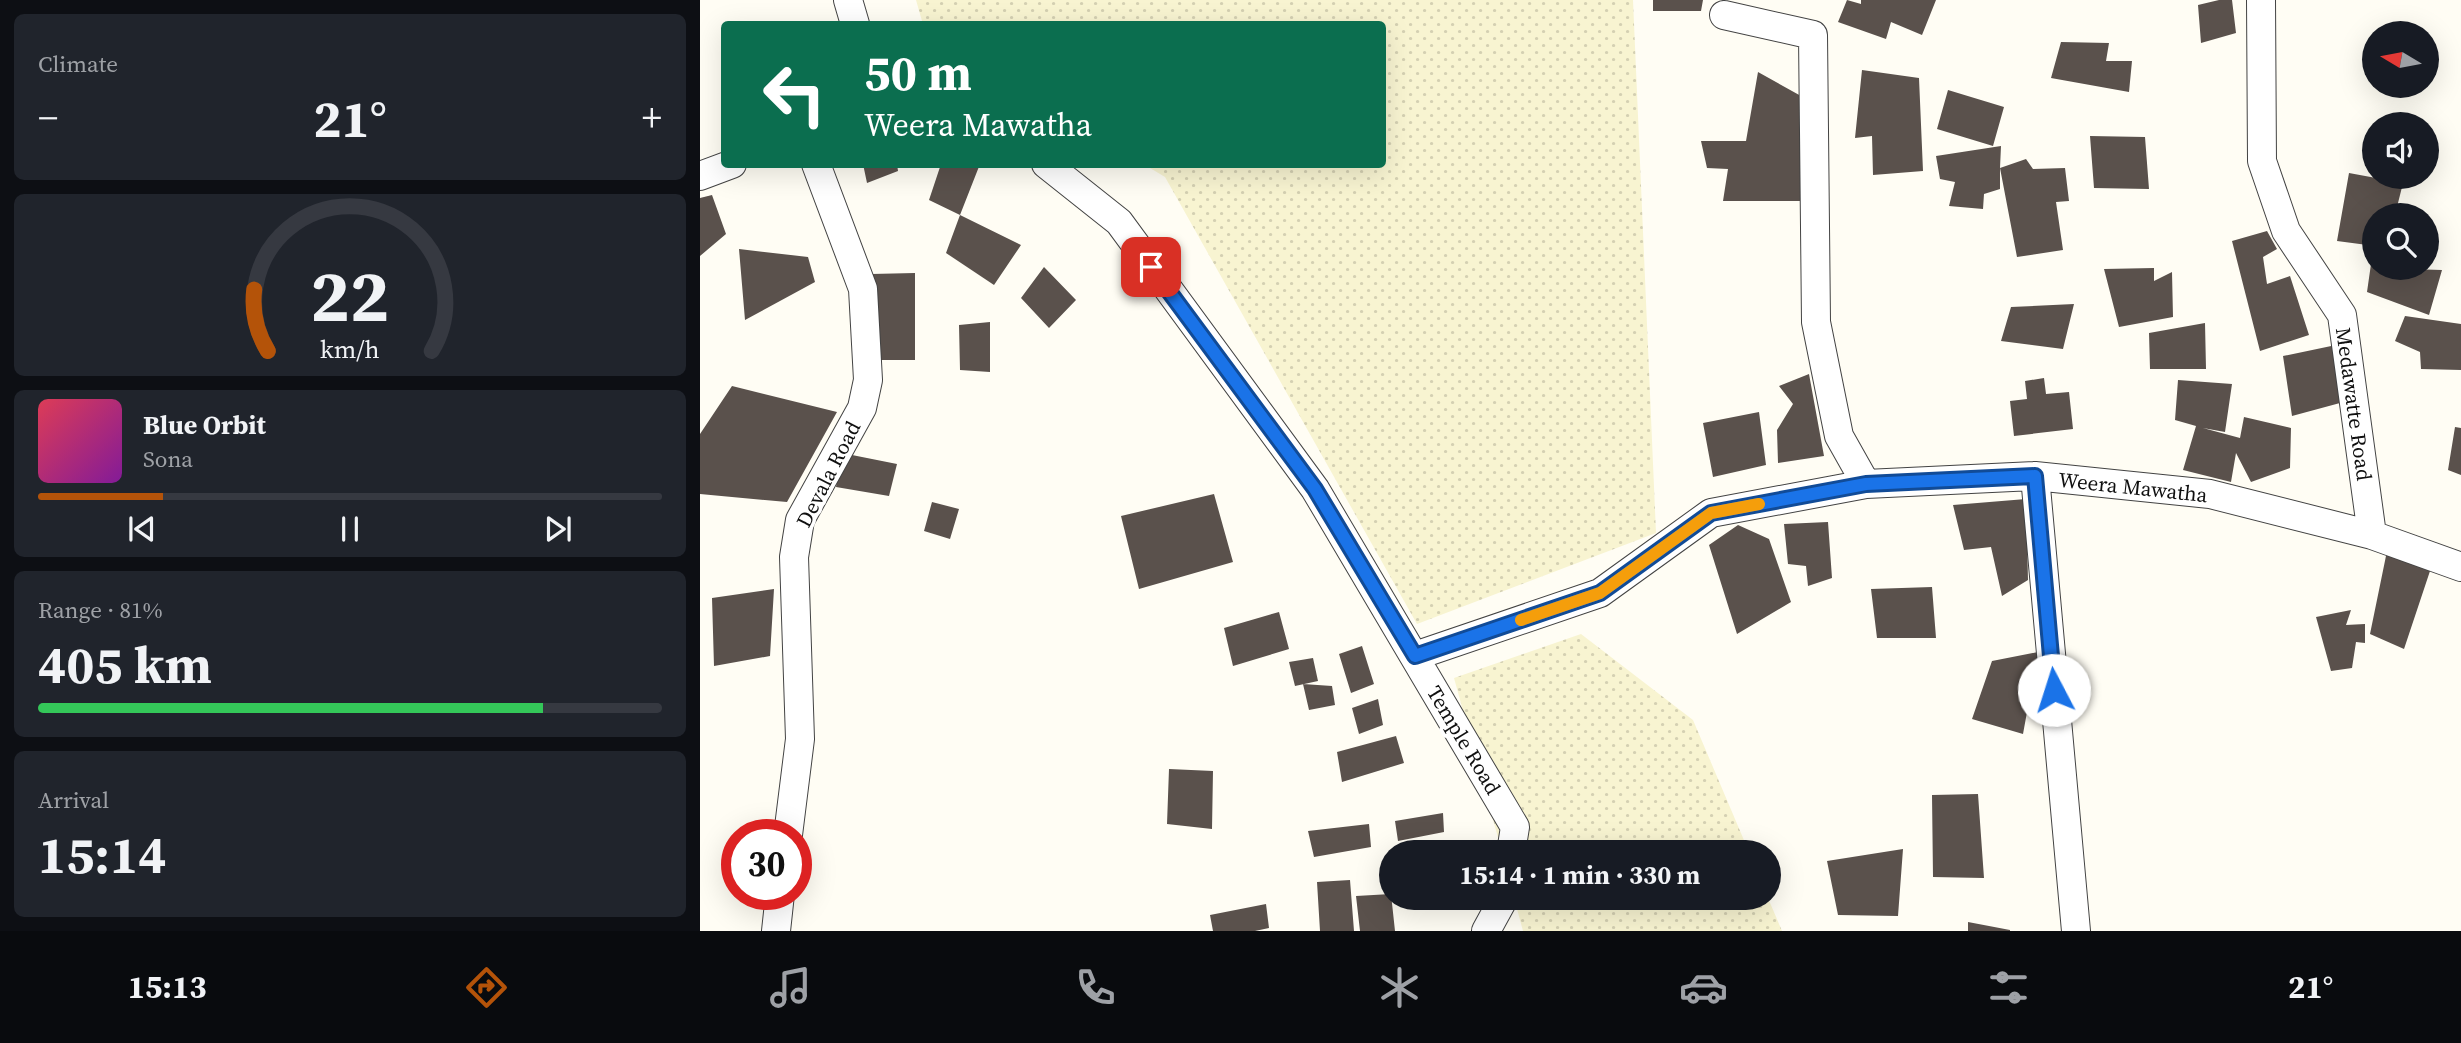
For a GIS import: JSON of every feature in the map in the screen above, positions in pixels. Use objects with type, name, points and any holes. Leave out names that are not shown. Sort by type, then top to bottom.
[{"type":"street","points":[[848,0],[854,21]]},
{"type":"street","name":"Medawatte Road","points":[[2262,0],[2262,161],[2287,232],[2342,315],[2372,535]]},
{"type":"street","points":[[1724,15],[1813,35],[1816,322],[1839,436],[1866,484]]},
{"type":"street","points":[[700,176],[721,168]]},
{"type":"street","name":"Devala Road","points":[[790,819],[800,739],[794,557],[800,520],[862,408],[867,380],[863,289],[818,168]]},
{"type":"street","name":"Temple Road","points":[[1051,168],[1119,222],[1315,489],[1515,827],[1513,840]]},
{"type":"street","points":[[2035,476],[2076,931]]},
{"type":"street","name":"Weera Mawatha","points":[[1415,656],[1600,593],[1711,513],[1866,484],[2035,476],[2210,494],[2372,535],[2461,567]]},
{"type":"street","points":[[776,931],[778,910]]},
{"type":"street","points":[[1486,931],[1497,910]]},
{"type":"shaded area","points":[[916,0],[1633,0],[1656,533],[1417,624],[1165,177],[1150,168],[1386,168],[1386,21],[922,21]]},
{"type":"shaded area","points":[[1581,634],[1693,720],[1744,840],[1499,840],[1454,678]]},
{"type":"shaded area","points":[[1517,910],[1773,910],[1782,931],[1523,931]]},
{"type":"building","points":[[1653,0],[1703,0],[1701,11],[1653,11]]},
{"type":"building","points":[[1847,0],[1861,4],[1861,0],[1936,0],[1922,35],[1891,22],[1886,39],[1838,22]]},
{"type":"building","points":[[2232,0],[2236,33],[2201,43],[2198,5]]},
{"type":"building","points":[[2061,42],[2109,43],[2106,61],[2132,61],[2129,92],[2051,78]]},
{"type":"building","points":[[1862,70],[1919,78],[1923,171],[1873,175],[1872,136],[1855,138]]},
{"type":"building","points":[[1758,72],[1801,96],[1803,201],[1723,201],[1728,169],[1707,168],[1701,141],[1746,141]]},
{"type":"building","points":[[1948,90],[2004,107],[1993,146],[1937,129]]},
{"type":"building","points":[[2090,136],[2145,137],[2149,189],[2094,188]]},
{"type":"building","points":[[2001,146],[2000,189],[1984,194],[1983,209],[1949,206],[1955,182],[1940,179],[1936,156]]},
{"type":"building","points":[[2026,159],[2033,169],[2065,168],[2069,201],[2056,202],[2063,250],[2017,257],[2000,168]]},
{"type":"building","points":[[864,168],[898,168],[898,171],[867,183]]},
{"type":"building","points":[[940,168],[978,168],[960,215],[929,200]]},
{"type":"building","points":[[2349,173],[2362,175],[2362,189],[2402,189],[2398,203],[2362,203],[2362,244],[2337,241]]},
{"type":"building","points":[[712,195],[726,234],[700,256],[700,198]]},
{"type":"building","points":[[960,215],[1021,245],[994,285],[946,253]]},
{"type":"building","points":[[2267,231],[2277,249],[2263,257],[2267,284],[2290,276],[2309,335],[2260,351],[2232,241]]},
{"type":"building","points":[[739,249],[808,257],[815,282],[745,320]]},
{"type":"building","points":[[1044,267],[1076,300],[1049,328],[1021,298]]},
{"type":"building","points":[[2154,268],[2154,281],[2172,272],[2173,317],[2119,327],[2104,269]]},
{"type":"building","points":[[2439,270],[2442,270],[2429,315],[2367,292],[2369,280],[2439,280]]},
{"type":"building","points":[[915,273],[915,360],[871,360],[871,274]]},
{"type":"building","points":[[2074,304],[2063,349],[2001,341],[2011,307]]},
{"type":"building","points":[[2405,316],[2461,324],[2461,370],[2421,369],[2420,352],[2395,341]]},
{"type":"building","points":[[990,322],[990,372],[960,370],[959,325]]},
{"type":"building","points":[[2205,323],[2206,369],[2150,369],[2149,333]]},
{"type":"building","points":[[2336,345],[2340,403],[2292,416],[2283,356]]},
{"type":"building","points":[[1809,374],[1824,456],[1778,463],[1777,430],[1793,404],[1779,386]]},
{"type":"building","points":[[2044,378],[2046,394],[2069,392],[2073,429],[2014,436],[2010,401],[2027,399],[2025,381]]},
{"type":"building","points":[[2178,380],[2232,384],[2225,432],[2203,428],[2240,438],[2244,417],[2291,428],[2290,468],[2251,482],[2236,453],[2231,482],[2183,470],[2196,426],[2175,420]]},
{"type":"building","points":[[732,386],[837,412],[787,502],[700,494],[700,434]]},
{"type":"building","points":[[1759,412],[1766,465],[1713,477],[1703,423]]},
{"type":"building","points":[[2455,427],[2461,428],[2461,475],[2448,470]]},
{"type":"building","points":[[842,453],[897,464],[889,496],[836,487]]},
{"type":"building","points":[[1214,494],[1233,562],[1139,589],[1121,516]]},
{"type":"building","points":[[2026,499],[2028,580],[2002,596],[1991,547],[1964,550],[1953,505]]},
{"type":"building","points":[[932,502],[959,509],[950,539],[924,531]]},
{"type":"building","points":[[1828,522],[1832,578],[1808,586],[1806,566],[1788,564],[1784,524]]},
{"type":"building","points":[[1738,525],[1769,539],[1791,602],[1737,634],[1709,545]]},
{"type":"building","points":[[2387,551],[2432,565],[2404,649],[2370,634]]},
{"type":"building","points":[[1932,587],[1936,638],[1877,638],[1871,589]]},
{"type":"building","points":[[774,589],[770,656],[714,666],[712,598]]},
{"type":"building","points":[[2351,610],[2346,625],[2365,624],[2365,643],[2356,642],[2352,668],[2331,671],[2316,617]]},
{"type":"building","points":[[1279,612],[1289,649],[1233,666],[1224,628]]},
{"type":"building","points":[[1362,646],[1374,684],[1351,693],[1339,654]]},
{"type":"building","points":[[2038,652],[2023,734],[1972,719],[1992,661]]},
{"type":"building","points":[[1313,658],[1318,681],[1295,686],[1289,662]]},
{"type":"building","points":[[1303,684],[1332,686],[1335,705],[1309,710]]},
{"type":"building","points":[[1378,699],[1383,725],[1359,734],[1352,708]]},
{"type":"building","points":[[1396,736],[1404,763],[1342,782],[1337,752]]},
{"type":"building","points":[[1169,769],[1213,771],[1212,829],[1167,824]]},
{"type":"building","points":[[1978,794],[1984,878],[1933,877],[1932,795]]},
{"type":"building","points":[[1443,813],[1444,832],[1398,840],[1395,821]]},
{"type":"building","points":[[1369,824],[1371,847],[1314,857],[1308,831]]},
{"type":"building","points":[[1903,849],[1898,916],[1838,915],[1827,861]]},
{"type":"building","points":[[1350,880],[1354,931],[1320,931],[1317,882]]},
{"type":"building","points":[[1379,895],[1379,910],[1393,910],[1395,931],[1360,931],[1356,896]]},
{"type":"building","points":[[1266,904],[1269,928],[1255,931],[1213,931],[1210,915]]},
{"type":"building","points":[[1968,922],[2010,930],[2010,931],[1968,931]]},
{"type":"slow traffic","points":[[1521,620],[1600,593],[1711,513],[1759,504]]},
{"type":"route","points":[[1151,267],[1315,489],[1415,656],[1600,593],[1711,513],[1866,484],[2035,476],[2054,690]]}]
